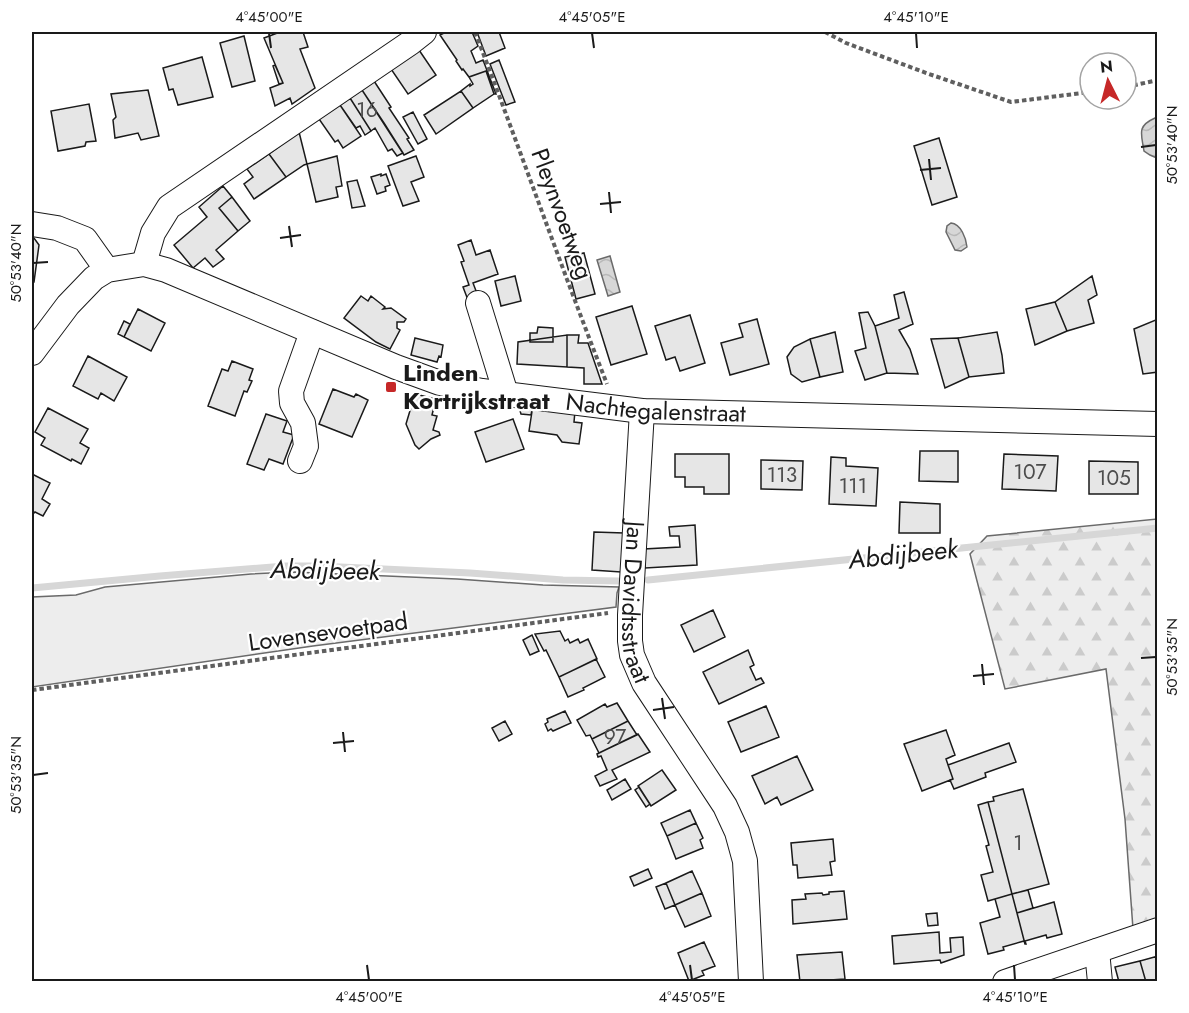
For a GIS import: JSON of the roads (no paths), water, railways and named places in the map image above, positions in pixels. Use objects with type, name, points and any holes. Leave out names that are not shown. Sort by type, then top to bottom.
[{"type":"street","points":[[32,352],[68,305],[94,278],[107,270],[144,264],[153,233],[169,207],[424,32]]},
{"type":"street","points":[[32,224],[57,228],[85,239],[107,270]]},
{"type":"street","name":"Nachtegalenstraat","points":[[144,264],[166,270],[396,367],[440,383],[482,391],[642,411],[1158,424]]},
{"type":"street","points":[[478,303],[506,394]]},
{"type":"street","points":[[300,461],[306,446],[303,423],[292,403],[291,391],[312,332]]},
{"type":"street","name":"Jan Davidtsstraat","points":[[642,411],[630,615],[632,655],[644,683],[724,806],[737,832],[745,861],[751,981]]},
{"type":"street","points":[[1005,981],[1158,930]]},
{"type":"street","points":[[1097,951],[1100,981]]},
{"type":"water","points":[[1157,119],[1157,158],[1144,151],[1141,135],[1145,124]]},
{"type":"water","points":[[951,223],[958,226],[964,236],[967,247],[961,251],[955,250],[946,232],[947,226]]},
{"type":"water","points":[[610,256],[620,292],[608,296],[597,260]]},
{"type":"waterway","name":"Abdijbeek","points":[[648,580],[1158,528]]},
{"type":"waterway","name":"Abdijbeek","points":[[32,588],[285,566],[618,581]]},
{"type":"place","name":"Linden Kortrijkstraat","points":[[391,387]]}]
